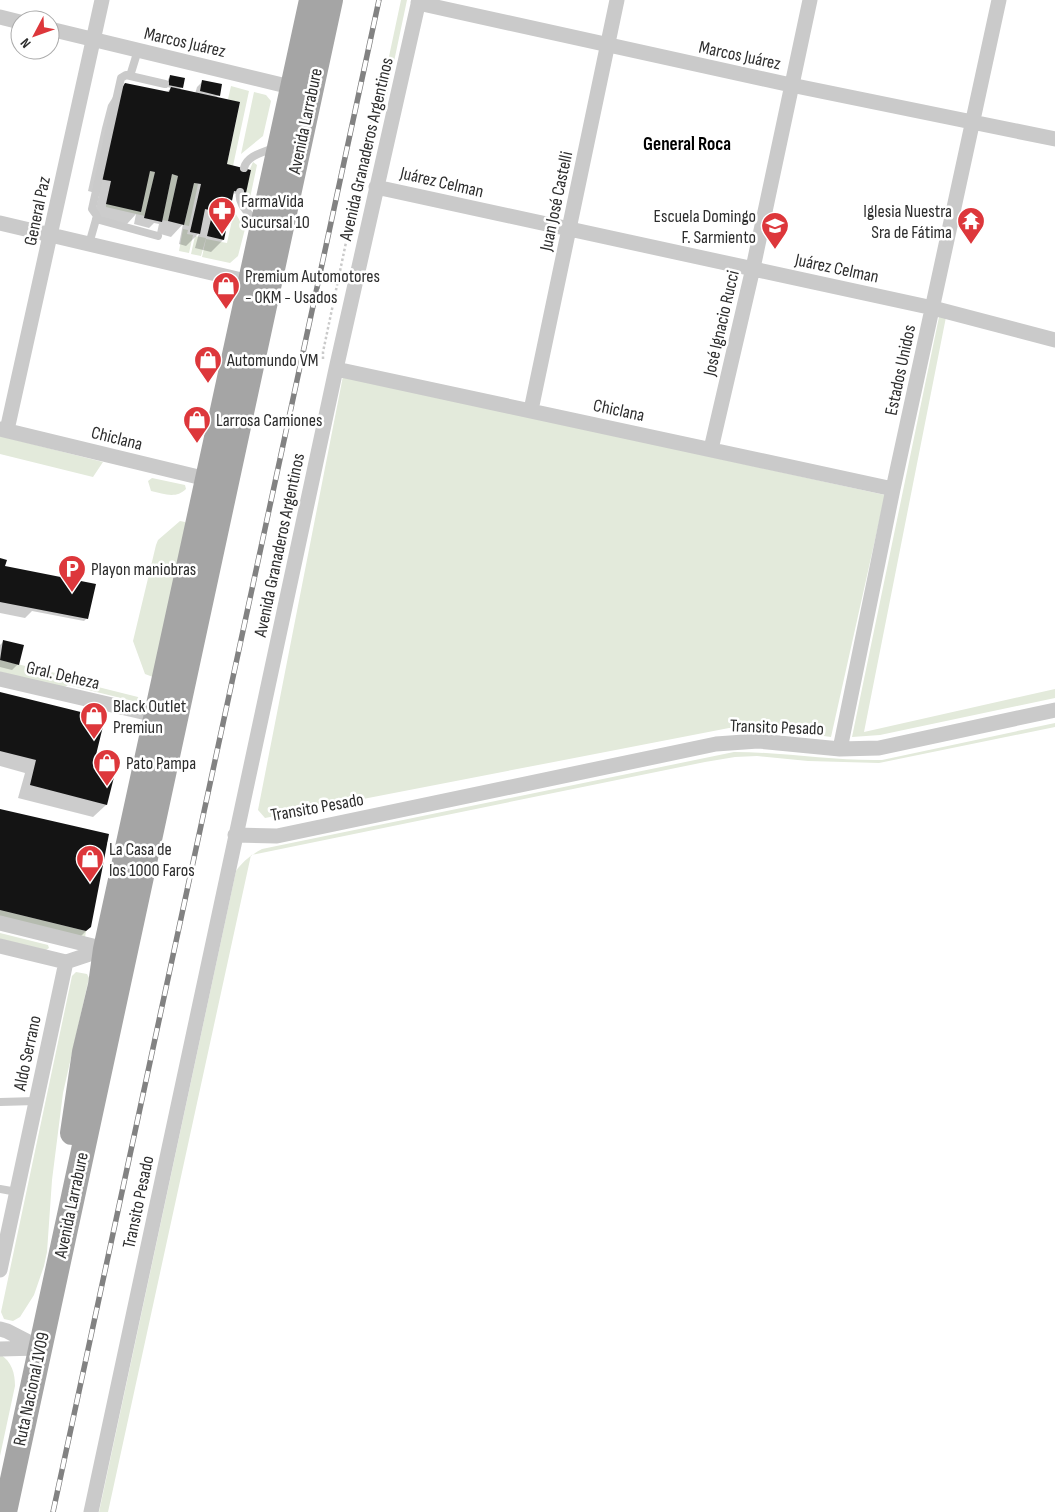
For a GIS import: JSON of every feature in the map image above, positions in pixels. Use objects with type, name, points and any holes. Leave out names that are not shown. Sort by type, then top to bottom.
[{"type":"main road","name":"Avenida Larrabure","points":[[58,1266],[116,948],[302,90],[311,0]]},
{"type":"main road","name":"Avenida Larrabure","points":[[217,481],[250,282],[280,145],[302,90],[331,0]]},
{"type":"main road","name":"Ruta Nacional 1V09","points":[[5,1512],[58,1266]]},
{"type":"street","name":"General Paz","points":[[4,429],[51,236],[102,0]]},
{"type":"street","name":"Juan José Castelli","points":[[531,410],[618,0]]},
{"type":"street","name":"José Ignacio Rucci","points":[[712,450],[810,0]]},
{"type":"street","name":"Estados Unidos","points":[[840,749],[893,489],[999,0]]},
{"type":"street","name":"Marcos Juárez","points":[[418,2],[791,85],[1055,140]]},
{"type":"street","name":"Avenida Granaderos Argentinos","points":[[235,835],[418,2]]},
{"type":"street","name":"Marcos Juárez","points":[[60,31],[302,90]]},
{"type":"street","name":"Juárez Celman","points":[[376,187],[933,308],[1055,340]]},
{"type":"street","points":[[0,223],[250,282]]},
{"type":"street","name":"Chiclana","points":[[336,369],[893,489]]},
{"type":"street","name":"Chiclana","points":[[4,429],[217,481]]},
{"type":"street","name":"Gral. Deheza","points":[[0,679],[166,717]]},
{"type":"street","name":"Transito Pesado","points":[[91,1512],[235,835],[277,836],[716,744],[758,741],[840,749],[879,748],[1055,710]]},
{"type":"street","points":[[0,923],[116,948]]},
{"type":"street","points":[[1,948],[66,962],[116,948]]},
{"type":"street","name":"Aldo Serrano","points":[[1,1256],[17,1192],[66,962]]},
{"type":"street","points":[[0,1329],[8,1331],[40,1348]]},
{"type":"street","points":[[0,1349],[40,1348]]},
{"type":"lane","points":[[130,76],[138,50]]},
{"type":"lane","points":[[89,244],[97,216],[92,209],[121,78],[130,76],[164,84]]},
{"type":"lane","points":[[244,168],[251,158],[280,145]]},
{"type":"lane","points":[[240,192],[241,204],[262,229]]},
{"type":"lane","points":[[96,219],[158,236]]},
{"type":"lane","points":[[0,1102],[36,1102]]},
{"type":"lane","points":[[0,1189],[17,1192]]},
{"type":"path","points":[[328,352],[326,362],[323,361],[323,352],[374,109],[382,96]]},
{"type":"path","points":[[371,144],[379,106]]},
{"type":"path","points":[[365,172],[369,153]]},
{"type":"green space","points":[[401,0],[407,0],[384,109],[377,113]]},
{"type":"green space","points":[[231,86],[249,91],[233,166],[227,164],[240,103],[228,99]]},
{"type":"green space","points":[[254,92],[266,95],[271,101],[263,136],[241,154]]},
{"type":"green space","points":[[253,162],[257,165],[250,198],[247,200],[244,198]]},
{"type":"green space","points":[[150,171],[155,172],[145,216],[106,207],[106,204]]},
{"type":"green space","points":[[172,174],[178,176],[168,221],[162,220]]},
{"type":"green space","points":[[194,183],[198,184],[189,226],[184,225]]},
{"type":"green space","points":[[234,211],[245,229],[238,256],[230,263],[202,257],[206,239],[227,243]]},
{"type":"green space","points":[[183,229],[188,230],[187,234],[193,235],[189,253],[179,251]]},
{"type":"green space","points":[[195,236],[206,238],[201,256],[191,254]]},
{"type":"green space","points":[[947,312],[864,732],[1055,689],[1055,698],[880,735],[852,737],[939,317]]},
{"type":"green space","points":[[343,376],[885,495],[831,737],[758,727],[729,728],[265,818],[258,810]]},
{"type":"green space","points":[[0,436],[103,462],[93,477],[0,454]]},
{"type":"green space","points":[[152,478],[185,485],[186,489],[174,495],[151,491],[148,481]]},
{"type":"green space","points":[[180,521],[187,524],[153,677],[145,674],[133,641],[156,545],[158,540]]},
{"type":"green space","points":[[0,660],[68,676],[70,680],[138,697],[139,700],[137,702],[68,685],[63,688],[0,672]]},
{"type":"green space","points":[[1055,723],[1055,727],[879,763],[808,761],[757,756],[735,757],[253,855],[262,849],[734,752],[882,760]]},
{"type":"green space","points":[[251,856],[108,1512],[99,1512],[236,871]]},
{"type":"green space","points":[[0,910],[86,931],[85,938],[0,917]]},
{"type":"green space","points":[[0,933],[48,945],[49,948],[46,950],[0,939]]},
{"type":"green space","points":[[76,972],[87,974],[89,978],[63,1093],[52,1180],[47,1252],[34,1295],[20,1317],[13,1321],[4,1319],[1,1312],[72,976]]},
{"type":"green space","points":[[0,1354],[12,1368],[15,1386],[0,1456]]},
{"type":"building","points":[[170,75],[185,78],[183,88],[168,85]]},
{"type":"building","points":[[202,80],[222,84],[220,96],[200,91]]},
{"type":"building","points":[[125,83],[169,92],[171,87],[240,102],[227,164],[251,170],[246,193],[234,191],[224,240],[207,236],[213,211],[205,209],[200,234],[190,232],[201,184],[194,183],[184,225],[168,221],[178,176],[172,174],[162,222],[144,218],[155,172],[150,171],[141,212],[106,204],[111,181],[99,179],[120,91]]},
{"type":"building","points":[[0,558],[7,560],[5,566],[96,584],[88,619],[0,602]]},
{"type":"building","points":[[3,640],[24,645],[19,665],[0,660]]},
{"type":"building","points":[[0,692],[105,718],[95,759],[117,765],[107,805],[30,785],[36,760],[0,751]]},
{"type":"building","points":[[0,809],[109,834],[91,927],[86,931],[0,910]]},
{"type":"railway","points":[[53,1512],[379,0]]},
{"type":"place","name":"FarmaVida Sucursal 10","points":[[222,235]]},
{"type":"place","name":"Iglesia Nuestra Sra de Fátima","points":[[971,245]]},
{"type":"place","name":"Escuela Domingo F. Sarmiento","points":[[775,250]]},
{"type":"place","name":"Premium Automotores - 0KM - Usados","points":[[226,310]]},
{"type":"place","name":"Automundo VM","points":[[208,384]]},
{"type":"place","name":"Larrosa Camiones","points":[[197,444]]},
{"type":"place","name":"Playon maniobras","points":[[72,593]]},
{"type":"place","name":"Black Outlet Premiun","points":[[94,740]]},
{"type":"place","name":"Pato Pampa","points":[[107,787]]},
{"type":"place","name":"La Casa de los 1000 Faros","points":[[90,883]]},
{"type":"district","name":"General Roca","points":[[687,143]]}]
